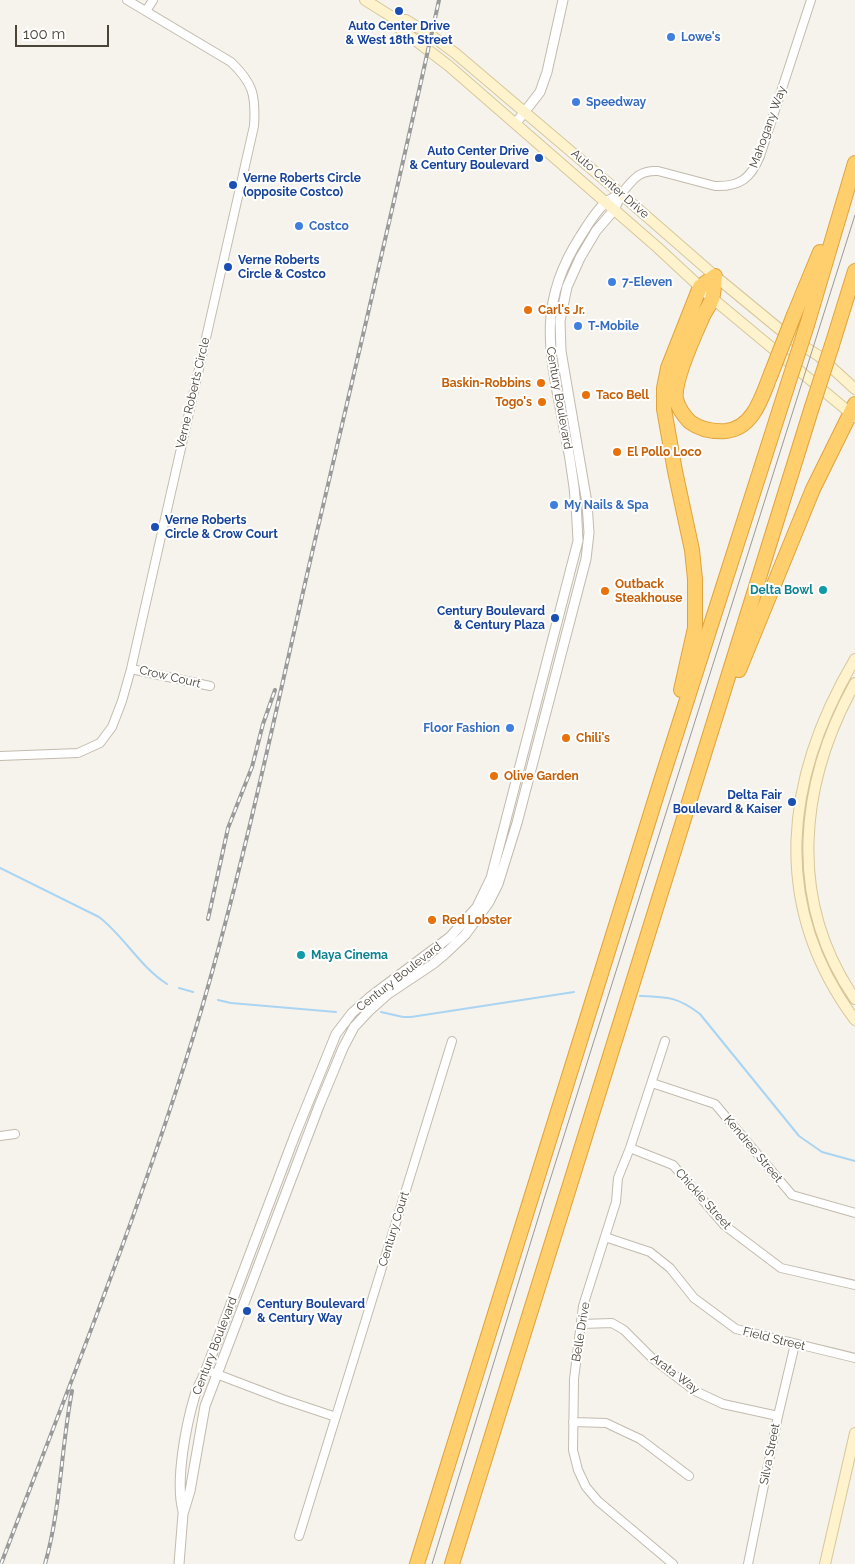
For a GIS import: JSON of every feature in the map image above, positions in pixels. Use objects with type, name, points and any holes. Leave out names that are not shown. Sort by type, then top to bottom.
[{"type":"highway","points":[[715,276],[712,298],[678,378],[676,398],[686,418],[696,426],[718,432],[732,430],[744,424],[755,412],[854,168]]},
{"type":"highway","points":[[417,1564],[661,781],[807,325],[854,168]]},
{"type":"highway","points":[[452,1564],[855,271]]},
{"type":"highway","points":[[661,781],[671,726],[695,628],[695,579],[692,550],[665,418],[664,388],[668,368],[700,286],[715,276]]},
{"type":"highway","points":[[702,761],[813,489],[853,411]]},
{"type":"main road","name":"Auto Center Drive","points":[[365,0],[397,20],[406,20],[432,36],[622,194],[715,276],[789,337],[819,356],[855,389]]},
{"type":"main road","name":"Auto Center Drive","points":[[397,20],[398,27],[434,53],[516,123],[712,298],[853,411]]},
{"type":"main road","points":[[855,659],[827,712],[808,764],[798,808],[796,841],[800,894],[811,937],[832,985],[855,1020]]},
{"type":"main road","points":[[855,683],[838,716],[820,765],[811,804],[808,846],[811,884],[819,923],[833,960],[855,999]]},
{"type":"main road","points":[[825,1564],[855,1433]]},
{"type":"street","name":"Verne Roberts Circle","points":[[0,756],[78,753],[100,743],[112,728],[131,669],[253,130],[255,106],[251,86],[244,74],[231,62],[127,0]]},
{"type":"street","points":[[146,11],[153,0]]},
{"type":"street","points":[[516,123],[540,92],[563,0]]},
{"type":"street","name":"Mahogany Way","points":[[622,194],[634,178],[650,170],[715,186],[725,186],[743,181],[751,173],[760,156],[811,0]]},
{"type":"street","name":"Century Boulevard","points":[[183,1514],[180,1500],[182,1459],[186,1431],[195,1394],[206,1370],[291,1144],[336,1034],[352,1013],[370,997],[450,937],[477,907],[491,878],[578,541],[577,505],[552,366],[550,315],[564,264],[586,227],[606,202],[622,194]]},
{"type":"street","name":"Century Boulevard","points":[[178,1564],[183,1514],[190,1491],[205,1406],[216,1373],[343,1048],[354,1027],[369,1010],[388,994],[433,964],[465,935],[489,902],[498,884],[517,823],[586,559],[589,534],[587,503],[561,351],[560,321],[567,287],[580,258],[596,231],[614,210],[622,194]]},
{"type":"street","name":"Crow Court","points":[[131,669],[210,686]]},
{"type":"street","name":"Century Court","points":[[299,1536],[452,1041]]},
{"type":"street","name":"Belle Drive","points":[[665,1041],[630,1148],[618,1178],[616,1202],[583,1306],[574,1379],[573,1450],[578,1470],[586,1487],[598,1501],[673,1564]]},
{"type":"street","name":"Kendree Street","points":[[652,1083],[715,1104],[792,1194],[855,1213]]},
{"type":"street","points":[[0,1136],[15,1134]]},
{"type":"street","name":"Chickie Street","points":[[630,1148],[673,1165],[724,1225],[781,1268],[855,1285]]},
{"type":"street","name":"Field Street","points":[[604,1237],[650,1252],[670,1268],[694,1298],[736,1329],[855,1358]]},
{"type":"street","name":"Arata Way","points":[[581,1324],[612,1323],[624,1330],[652,1358],[694,1391],[723,1404],[778,1416]]},
{"type":"street","name":"Silva Street","points":[[748,1564],[778,1416],[795,1344]]},
{"type":"street","points":[[206,1370],[336,1417]]},
{"type":"street","points":[[573,1422],[606,1423],[640,1439],[689,1476]]},
{"type":"waterway","points":[[0,868],[99,917],[148,969],[167,984]]},
{"type":"waterway","points":[[179,988],[193,992]]},
{"type":"waterway","points":[[381,1012],[411,1017],[574,992]]},
{"type":"waterway","points":[[640,996],[679,1001],[700,1014],[799,1136],[822,1152],[855,1161]]},
{"type":"waterway","points":[[218,1000],[231,1003],[336,1012]]},
{"type":"tram line","points":[[432,1564],[544,1199],[855,215]]},
{"type":"railway","points":[[1,1564],[132,1220],[179,1081],[217,956],[258,789],[439,0]]},
{"type":"railway","points":[[208,919],[228,828],[252,767],[263,724],[275,690]]},
{"type":"railway","points":[[45,1564],[58,1500],[72,1391]]},
{"type":"place","name":"Auto Center Drive & West 18th Street","points":[[399,11]]},
{"type":"place","name":"Lowe's","points":[[671,37]]},
{"type":"place","name":"Speedway","points":[[576,102]]},
{"type":"place","name":"Auto Center Drive & Century Boulevard","points":[[539,158]]},
{"type":"place","name":"Verne Roberts Circle (opposite Costco)","points":[[233,185]]},
{"type":"place","name":"Costco","points":[[299,226]]},
{"type":"place","name":"Verne Roberts Circle & Costco","points":[[228,267]]},
{"type":"place","name":"7-Eleven","points":[[612,282]]},
{"type":"place","name":"Carl's Jr.","points":[[528,310]]},
{"type":"place","name":"T-Mobile","points":[[578,326]]},
{"type":"place","name":"Baskin-Robbins","points":[[541,383]]},
{"type":"place","name":"Taco Bell","points":[[586,395]]},
{"type":"place","name":"Togo's","points":[[542,402]]},
{"type":"place","name":"El Pollo Loco","points":[[617,452]]},
{"type":"place","name":"My Nails & Spa","points":[[554,505]]},
{"type":"place","name":"Verne Roberts Circle & Crow Court","points":[[155,527]]},
{"type":"place","name":"Delta Bowl","points":[[823,590]]},
{"type":"place","name":"Outback Steakhouse","points":[[605,591]]},
{"type":"place","name":"Century Boulevard & Century Plaza","points":[[555,618]]},
{"type":"place","name":"Floor Fashion","points":[[510,728]]},
{"type":"place","name":"Chili's","points":[[566,738]]},
{"type":"place","name":"Olive Garden","points":[[494,776]]},
{"type":"place","name":"Delta Fair Boulevard & Kaiser","points":[[792,802]]},
{"type":"place","name":"Red Lobster","points":[[432,920]]},
{"type":"place","name":"Maya Cinema","points":[[301,955]]},
{"type":"place","name":"Century Boulevard & Century Way","points":[[247,1311]]}]
